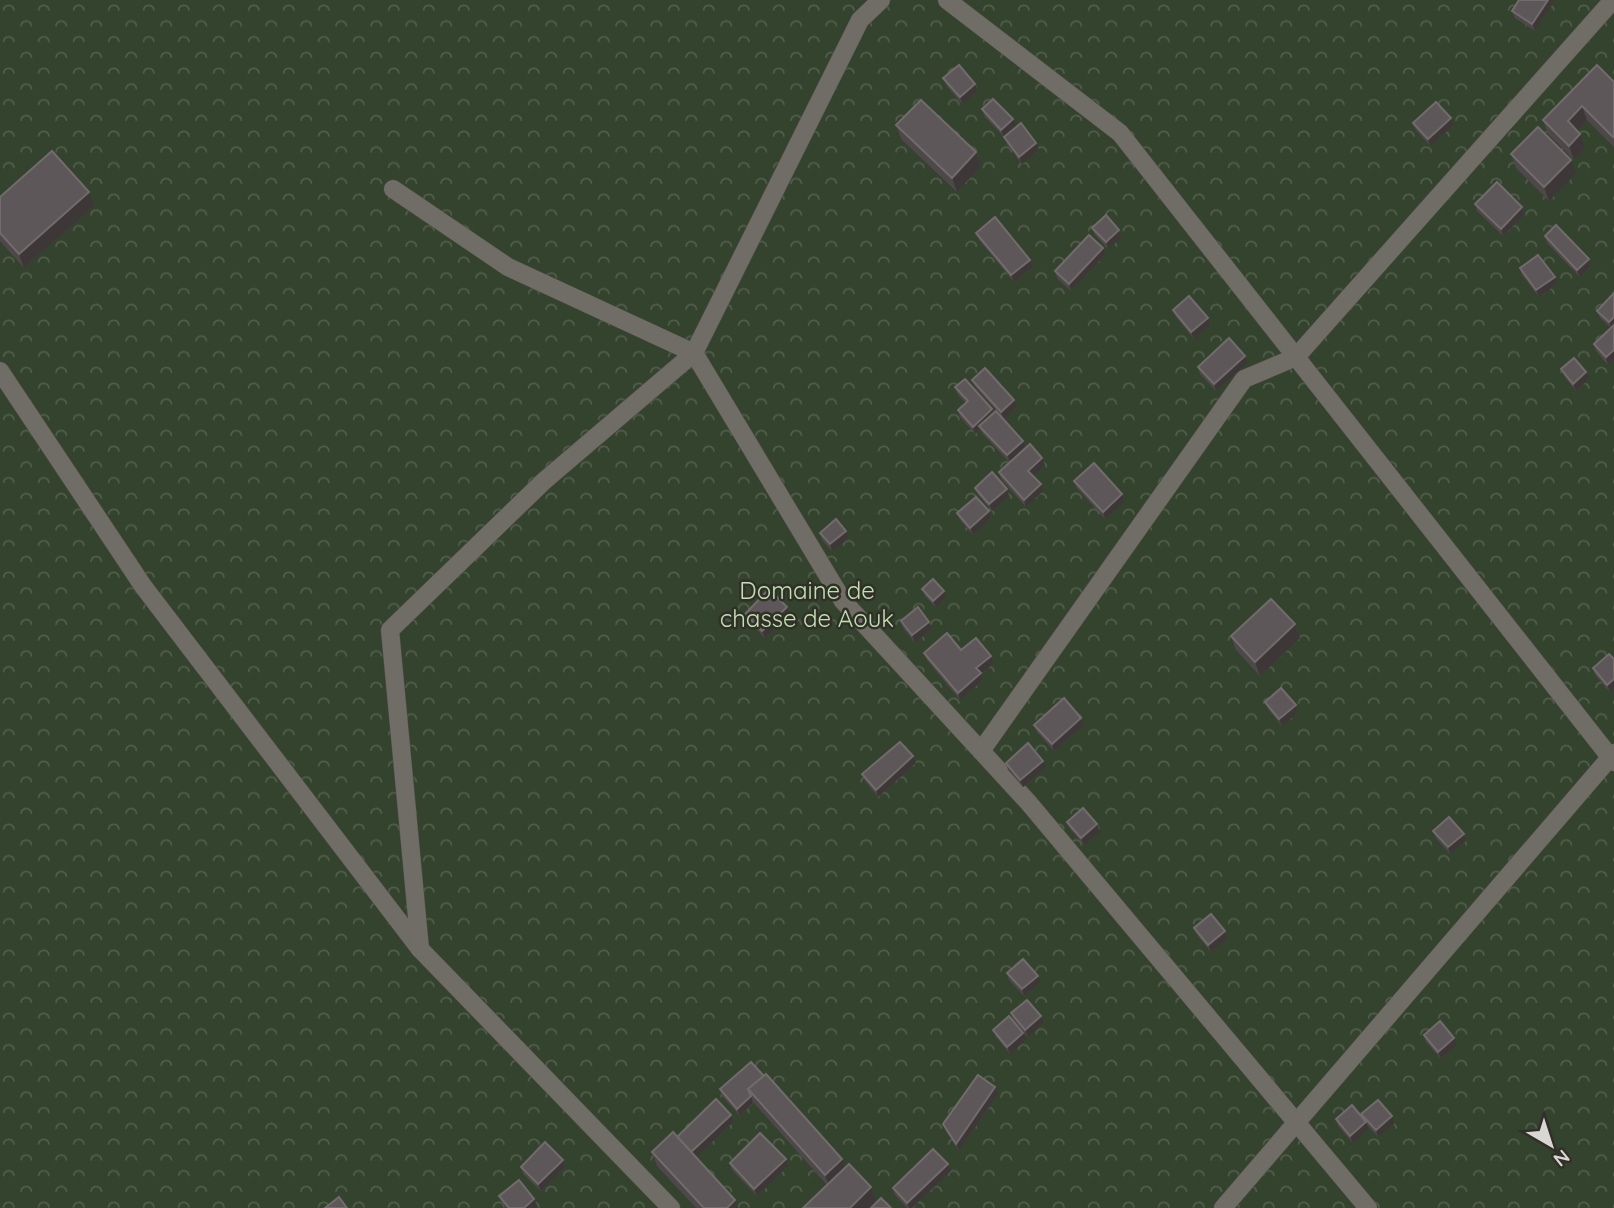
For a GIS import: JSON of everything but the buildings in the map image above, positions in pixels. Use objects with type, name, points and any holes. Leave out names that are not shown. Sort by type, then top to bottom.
[{"type":"street","points":[[420,949],[390,630],[544,481],[694,353],[859,20],[881,0]]},
{"type":"street","points":[[947,0],[1120,133],[1613,757],[1223,1208]]},
{"type":"street","points":[[981,751],[1244,379],[1296,357],[1613,0]]},
{"type":"street","points":[[393,189],[508,267],[694,353],[843,601],[1028,802],[1368,1208]]},
{"type":"street","points":[[0,371],[143,586],[420,949],[671,1208]]},
{"type":"green space","name":"Domaine de chasse de Aouk","points":[[0,0],[1614,0],[1614,1208],[0,1208]]}]
